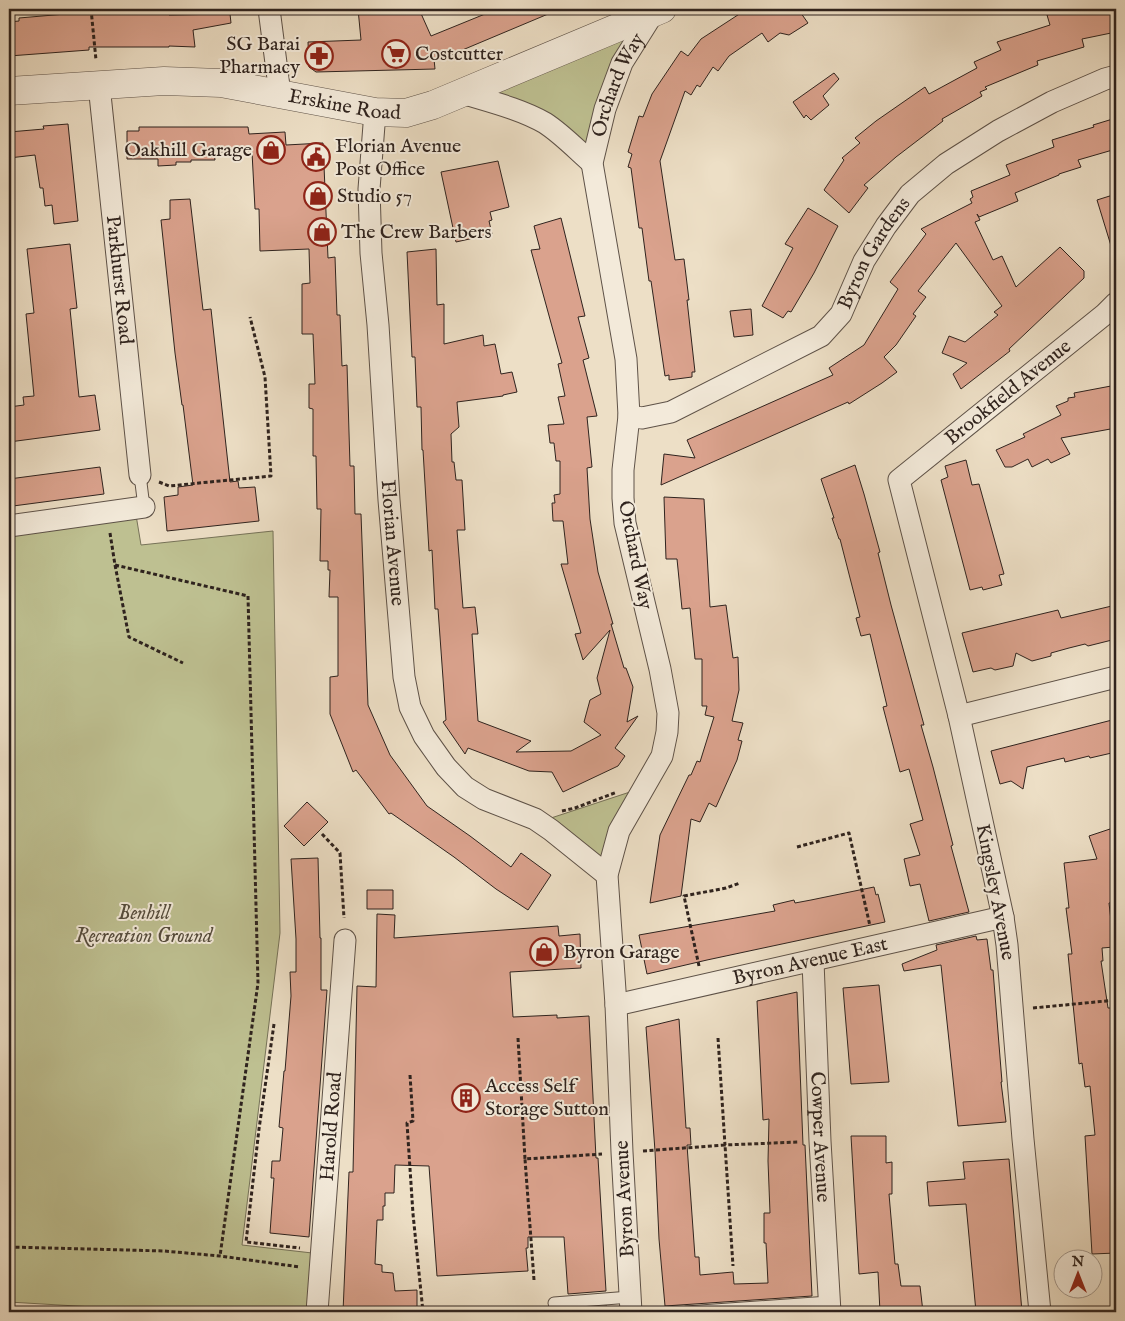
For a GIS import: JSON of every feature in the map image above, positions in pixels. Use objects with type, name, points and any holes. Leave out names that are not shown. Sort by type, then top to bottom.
[{"type":"street","points":[[268,9],[280,94]]},
{"type":"street","name":"Erskine Road","points":[[9,91],[164,81],[221,83],[375,112],[406,113],[434,105],[658,10]]},
{"type":"street","name":"Orchard Way","points":[[607,875],[619,831],[662,756],[667,732],[668,713],[660,669],[625,523],[623,470],[630,416],[626,359],[592,163],[605,110],[622,64],[658,10]]},
{"type":"street","name":"Byron Gardens","points":[[630,416],[642,418],[671,412],[821,336],[840,314],[864,261],[886,226],[910,194],[946,164],[998,131],[1052,102],[1116,76]]},
{"type":"street","name":"Parkhurst Road","points":[[99,85],[140,474]]},
{"type":"street","name":"Orchard Way","points":[[462,93],[509,107],[545,123],[592,163]]},
{"type":"street","name":"Florian Avenue","points":[[375,112],[369,189],[371,253],[404,677],[410,707],[424,736],[446,767],[465,787],[484,799],[535,819],[607,875]]},
{"type":"street","name":"Brookfield Avenue","points":[[899,480],[1105,314],[1116,303]]},
{"type":"street","name":"Kingsley Avenue","points":[[899,480],[958,716],[1003,918],[1007,944],[1040,1312]]},
{"type":"street","points":[[9,526],[144,507]]},
{"type":"street","points":[[958,716],[1116,677]]},
{"type":"street","name":"Byron Avenue","points":[[607,875],[616,1005],[630,1304]]},
{"type":"street","name":"Byron Avenue East","points":[[616,1005],[1003,918]]},
{"type":"street","name":"Harold Road","points":[[317,1312],[344,940]]},
{"type":"street","name":"Cowper Avenue","points":[[813,961],[829,1307]]},
{"type":"lane","points":[[140,474],[144,507]]},
{"type":"lane","points":[[554,1303],[630,1304]]},
{"type":"lane","points":[[686,1312],[829,1307]]},
{"type":"path","points":[[91,9],[99,85]]},
{"type":"path","points":[[140,474],[169,486],[271,476],[265,377],[250,317]]},
{"type":"path","points":[[107,512],[129,637],[183,663]]},
{"type":"path","points":[[115,565],[248,596],[258,983],[220,1256]]},
{"type":"path","points":[[535,819],[575,808],[647,782]]},
{"type":"path","points":[[797,847],[849,833],[875,947]]},
{"type":"path","points":[[322,834],[340,852],[344,940]]},
{"type":"path","points":[[703,986],[684,896],[726,888],[740,883]]},
{"type":"path","points":[[1013,1010],[1116,1000]]},
{"type":"path","points":[[274,1024],[259,1129],[246,1242],[321,1260]]},
{"type":"path","points":[[518,1038],[534,1280]]},
{"type":"path","points":[[718,1038],[733,1266]]},
{"type":"path","points":[[410,1075],[413,1121],[407,1123],[413,1214],[423,1312]]},
{"type":"path","points":[[525,1159],[725,1144],[820,1141]]},
{"type":"path","points":[[9,1247],[164,1251],[220,1256],[321,1260]]},
{"type":"green space","points":[[645,21],[590,155],[474,92]]},
{"type":"green space","name":"Benhill Recreation Ground","points":[[135,509],[141,545],[273,531],[280,933],[242,1245],[321,1254],[317,1312],[177,1312],[9,1302],[9,526]]},
{"type":"green space","points":[[639,789],[604,867],[545,820]]},
{"type":"building","points":[[358,9],[419,9],[431,36],[485,14],[483,9],[560,9],[441,59],[434,59],[435,69],[316,72],[309,67],[308,42],[361,40]]},
{"type":"building","points":[[747,9],[798,9],[808,23],[789,35],[780,33],[768,42],[762,33],[729,56],[718,71],[713,67],[700,87],[697,85],[691,95],[685,91],[660,161],[675,260],[684,259],[695,372],[692,372],[692,377],[669,380],[669,375],[665,376],[642,228],[639,228],[631,168],[628,167],[632,154],[628,152],[639,116],[643,117],[652,94],[681,51],[688,56],[701,39]]},
{"type":"building","points":[[1078,9],[1116,9],[1116,32],[1082,39],[1084,47],[1037,61],[1038,65],[985,87],[987,89],[980,92],[982,96],[942,119],[943,121],[896,157],[864,185],[868,188],[849,213],[824,190],[844,160],[842,158],[860,143],[855,138],[876,121],[925,87],[929,94],[977,68],[974,62],[1001,50],[997,42],[1050,25],[1047,15],[1064,10],[1068,12]]},
{"type":"building","points":[[100,10],[169,10],[169,15],[230,14],[231,23],[193,30],[195,47],[89,47],[89,50],[9,56],[9,22],[19,21],[19,18]]},
{"type":"building","points":[[834,73],[839,79],[823,96],[829,105],[811,120],[806,115],[804,118],[793,102]]},
{"type":"building","points":[[1116,118],[1116,149],[1078,160],[1081,167],[1059,174],[1015,193],[1018,201],[979,217],[977,214],[980,220],[975,222],[993,260],[1002,256],[1016,287],[1060,247],[1084,271],[1084,278],[1009,349],[1010,351],[961,389],[953,374],[967,363],[942,353],[949,336],[965,342],[998,315],[994,312],[1002,306],[956,243],[918,291],[926,297],[913,314],[916,316],[896,345],[884,357],[897,372],[849,404],[848,402],[661,485],[664,454],[695,458],[687,440],[833,375],[829,368],[864,345],[898,289],[890,282],[926,234],[921,229],[972,203],[970,199],[973,197],[971,191],[1010,175],[1006,165],[1054,147],[1052,140]]},
{"type":"building","points":[[68,124],[78,221],[54,224],[52,205],[45,206],[43,188],[40,188],[35,155],[9,158],[9,132],[44,129],[43,126]]},
{"type":"building","points":[[139,127],[248,127],[249,134],[285,132],[286,145],[323,143],[328,258],[335,257],[337,315],[340,315],[342,366],[347,365],[350,466],[354,466],[355,514],[361,514],[368,705],[390,755],[427,806],[511,867],[521,853],[551,875],[528,910],[391,813],[389,814],[356,770],[353,772],[330,714],[330,677],[338,676],[338,597],[329,597],[330,570],[328,570],[328,561],[320,561],[321,509],[317,509],[316,456],[313,456],[313,409],[309,408],[309,384],[315,384],[313,334],[302,334],[302,284],[310,283],[309,249],[260,251],[259,209],[255,209],[252,152],[214,152],[215,160],[191,160],[191,162],[176,162],[176,165],[158,166],[158,159],[127,159],[127,131],[139,131]]},
{"type":"building","points":[[498,161],[509,207],[490,212],[492,220],[489,221],[492,234],[456,242],[441,172]]},
{"type":"building","points":[[1116,194],[1116,249],[1112,249],[1097,200]]},
{"type":"building","points":[[190,199],[203,310],[211,309],[230,482],[238,481],[239,488],[255,487],[259,521],[167,531],[164,497],[178,495],[178,487],[193,485],[175,353],[161,220],[170,219],[170,200]]},
{"type":"building","points":[[808,208],[838,226],[791,312],[788,311],[783,318],[762,306],[793,248],[785,244]]},
{"type":"building","points":[[561,218],[585,316],[578,317],[589,358],[583,360],[597,416],[587,417],[592,467],[587,468],[590,519],[598,572],[624,668],[626,668],[633,687],[627,722],[638,716],[615,748],[625,756],[618,766],[563,792],[552,772],[529,771],[468,748],[465,754],[443,722],[446,720],[438,609],[435,609],[432,550],[429,551],[421,407],[417,407],[415,357],[412,357],[407,252],[436,249],[437,305],[444,304],[444,344],[483,335],[484,346],[495,344],[501,374],[512,372],[517,392],[503,396],[457,402],[459,427],[451,434],[452,462],[454,462],[456,480],[462,480],[465,530],[457,530],[463,608],[475,607],[478,634],[472,634],[478,721],[531,741],[516,752],[571,751],[601,735],[584,722],[590,700],[601,694],[597,678],[610,630],[583,660],[575,634],[581,633],[561,564],[568,564],[563,521],[553,521],[552,503],[555,503],[554,495],[560,494],[560,461],[556,461],[554,443],[550,443],[548,425],[564,424],[558,397],[565,396],[558,364],[562,363],[531,250],[540,249],[534,226]]},
{"type":"building","points":[[70,244],[77,308],[70,309],[79,397],[95,395],[100,430],[9,442],[9,407],[24,405],[23,397],[34,396],[26,314],[34,313],[27,249]]},
{"type":"building","points":[[751,309],[753,335],[734,337],[730,311]]},
{"type":"building","points":[[1111,386],[1116,428],[1061,438],[1070,454],[1051,463],[1048,459],[1032,467],[1028,459],[1012,467],[1005,467],[996,450],[1025,437],[1023,434],[1061,415],[1056,406],[1068,401],[1068,398],[1075,397],[1074,393]]},
{"type":"building","points":[[966,460],[972,485],[979,484],[1004,574],[999,575],[1002,585],[983,590],[982,587],[970,590],[941,480],[948,477],[945,466]]},
{"type":"building","points":[[855,465],[880,552],[878,553],[924,725],[921,725],[969,912],[929,921],[920,884],[910,886],[904,859],[920,855],[910,824],[923,820],[909,769],[900,772],[883,707],[887,706],[870,634],[861,636],[856,618],[860,617],[840,539],[821,479]]},
{"type":"building","points":[[100,467],[104,494],[13,506],[9,479]]},
{"type":"building","points":[[664,497],[704,499],[710,607],[726,605],[733,658],[738,657],[739,690],[732,721],[743,723],[738,740],[742,741],[737,760],[716,807],[709,803],[700,822],[691,819],[681,896],[650,903],[660,835],[689,775],[691,775],[697,761],[700,762],[714,717],[705,715],[707,706],[702,706],[702,659],[695,659],[690,608],[682,609],[677,559],[666,559]]},
{"type":"building","points":[[1116,605],[1116,639],[1088,646],[1085,644],[1069,648],[1051,653],[1051,656],[1032,661],[1016,653],[1013,666],[973,672],[962,633],[1058,610],[1061,618]]},
{"type":"building","points":[[1116,719],[1116,752],[1065,762],[1064,758],[1027,767],[1023,789],[1011,781],[1000,784],[991,751]]},
{"type":"building","points":[[307,802],[328,822],[304,846],[284,826]]},
{"type":"building","points":[[1116,827],[1116,902],[1109,903],[1114,947],[1102,948],[1103,961],[1101,961],[1108,1008],[1111,1008],[1116,1060],[1112,1061],[1111,1066],[1116,1111],[1116,1253],[1102,1254],[1102,1248],[1092,1248],[1085,1136],[1095,1135],[1090,1086],[1085,1087],[1082,1063],[1079,1064],[1068,954],[1072,954],[1066,908],[1069,908],[1064,863],[1097,859],[1089,836]]},
{"type":"building","points":[[318,858],[321,990],[327,990],[309,1237],[270,1233],[274,1178],[271,1178],[272,1161],[280,1161],[283,1128],[279,1127],[291,996],[290,972],[296,972],[291,859]]},
{"type":"building","points":[[874,887],[876,895],[878,894],[885,922],[647,974],[639,935],[775,911],[773,905],[794,900],[795,903]]},
{"type":"building","points":[[367,890],[393,890],[393,909],[367,909]]},
{"type":"building","points":[[377,914],[395,915],[394,938],[558,926],[559,936],[580,934],[581,968],[510,972],[513,1017],[557,1015],[557,1018],[589,1016],[596,1158],[598,1158],[606,1291],[568,1294],[564,1237],[528,1237],[528,1248],[526,1248],[528,1271],[437,1276],[429,1166],[395,1165],[394,1193],[385,1193],[383,1220],[377,1220],[375,1264],[382,1265],[382,1272],[393,1273],[395,1291],[417,1290],[417,1308],[380,1308],[380,1312],[343,1312],[349,1172],[353,1172],[357,986],[376,987]]},
{"type":"building","points":[[976,936],[977,940],[987,939],[991,970],[993,970],[1001,1082],[1006,1122],[958,1126],[941,965],[904,971],[902,964],[937,950],[936,945]]},
{"type":"building","points":[[879,985],[889,1082],[851,1084],[843,988]]},
{"type":"building","points":[[797,992],[803,1145],[805,1145],[812,1296],[665,1306],[646,1027],[679,1019],[686,1128],[690,1128],[691,1145],[687,1145],[695,1257],[699,1257],[700,1275],[733,1272],[734,1284],[768,1283],[766,1243],[764,1243],[764,1213],[770,1213],[769,1119],[763,1120],[757,1001]]},
{"type":"building","points":[[851,1136],[886,1136],[886,1163],[892,1162],[892,1194],[889,1194],[895,1264],[898,1264],[901,1286],[920,1286],[923,1312],[880,1312],[878,1272],[859,1274]]},
{"type":"building","points":[[1009,1159],[1022,1312],[976,1312],[966,1204],[929,1206],[927,1182],[965,1179],[963,1162]]},
{"type":"building","points":[[607,1306],[607,1312],[569,1312],[568,1309]]},
{"type":"place","name":"Costcutter","points":[[396,54]]},
{"type":"place","name":"SG Barai Pharmacy","points":[[319,56]]},
{"type":"place","name":"Oakhill Garage","points":[[271,150]]},
{"type":"place","name":"Florian Avenue Post Office","points":[[316,157]]},
{"type":"place","name":"Studio 57","points":[[318,196]]},
{"type":"place","name":"The Crew Barbers","points":[[322,232]]},
{"type":"place","name":"Byron Garage","points":[[544,952]]},
{"type":"place","name":"Access Self Storage Sutton","points":[[466,1098]]}]
